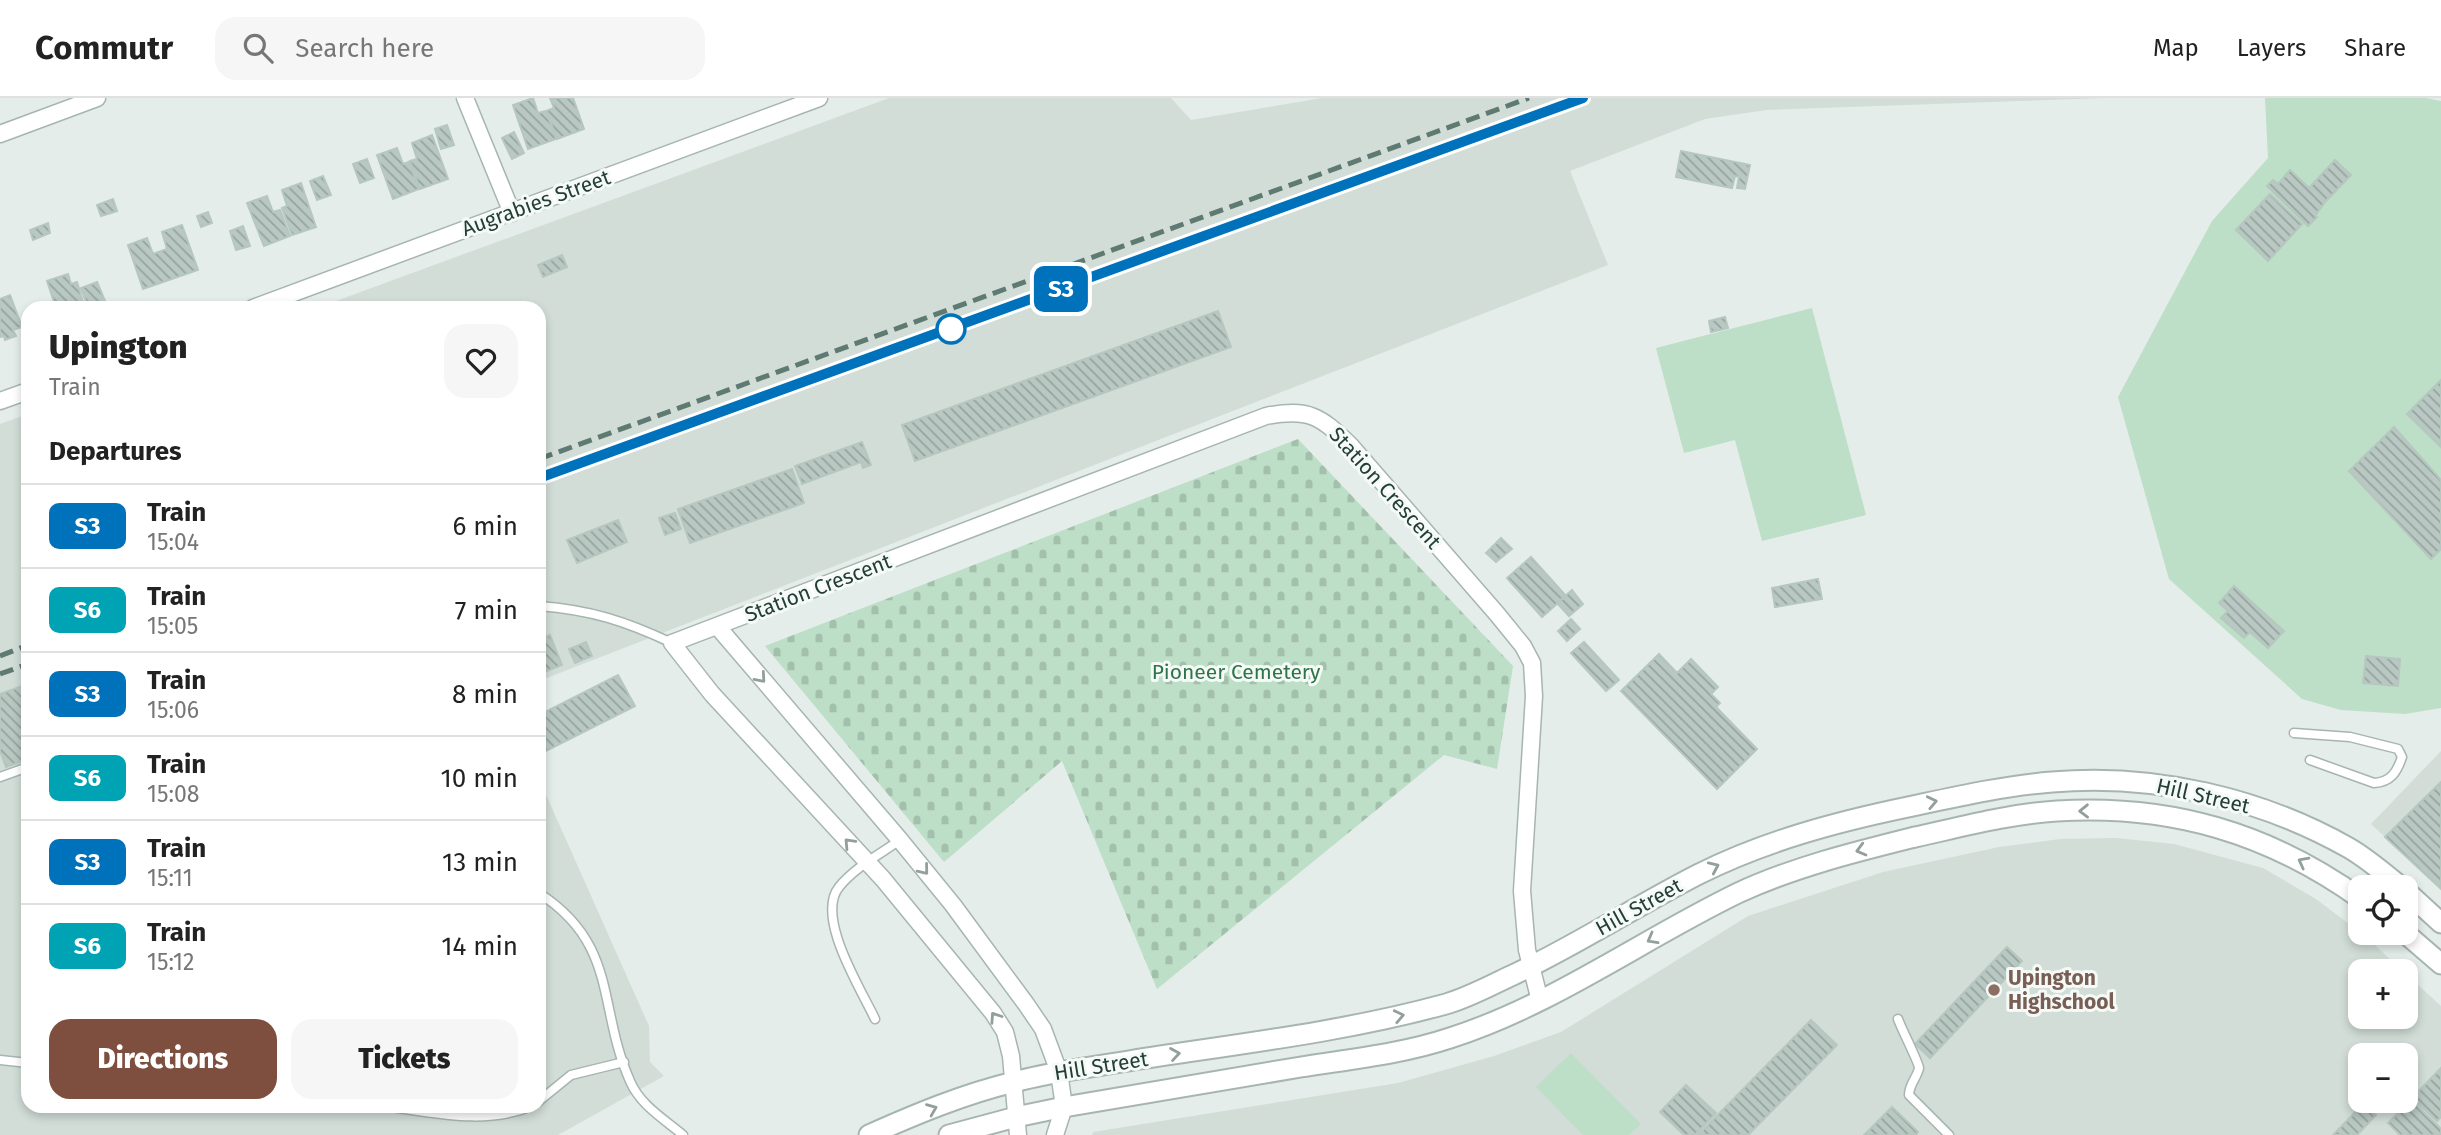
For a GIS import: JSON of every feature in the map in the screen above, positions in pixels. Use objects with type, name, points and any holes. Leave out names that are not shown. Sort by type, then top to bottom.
[{"type":"street","points":[[0,134],[97,98]]},
{"type":"street","points":[[466,98],[512,213]]},
{"type":"street","name":"Augrabies Street","points":[[272,301],[819,98]]},
{"type":"street","points":[[0,401],[21,394]]},
{"type":"street","name":"Station Crescent","points":[[672,643],[1253,420],[1296,413],[1320,419],[1328,423],[1350,445],[1497,614],[1532,663],[1534,696],[1522,876],[1523,909],[1531,967],[1540,1001]]},
{"type":"street","name":"Station Crescent","points":[[717,626],[900,840],[953,905],[1026,1004],[1043,1029],[1059,1072],[1064,1107]]},
{"type":"street","points":[[672,643],[712,694],[868,863],[993,1013],[1005,1032],[1014,1082],[1017,1126]]},
{"type":"street","name":"Hill Street","points":[[869,1135],[950,1102],[1014,1082],[1059,1072],[1318,1031],[1408,1014],[1461,1000],[1531,967],[1701,873],[1773,843],[1894,810],[1983,791],[2054,782],[2114,780],[2184,788],[2288,819],[2351,849],[2386,875]]},
{"type":"street","name":"Hill Street","points":[[949,1135],[1017,1126],[1064,1107],[1416,1047],[1475,1029],[1540,1001],[1737,894],[1780,875],[1858,851],[1966,825],[2054,811],[2119,810],[2151,813],[2223,829],[2270,846],[2302,860],[2348,890]]},
{"type":"street","points":[[2418,902],[2441,923]]},
{"type":"street","points":[[2418,944],[2441,964]]},
{"type":"street","points":[[1055,1135],[1064,1107]]},
{"type":"lane","points":[[546,606],[608,616],[672,643]]},
{"type":"lane","points":[[2294,733],[2350,737],[2396,748],[2402,753],[2393,776],[2384,782],[2374,783],[2310,760]]},
{"type":"lane","points":[[0,777],[21,770]]},
{"type":"lane","points":[[876,1019],[838,940],[832,915],[834,896],[838,888],[900,840]]},
{"type":"lane","points":[[546,899],[579,926],[595,954],[624,1062],[639,1096],[682,1135]]},
{"type":"lane","points":[[1898,1019],[1919,1063],[1909,1095],[1949,1135]]},
{"type":"lane","points":[[0,1060],[21,1062]]},
{"type":"lane","points":[[546,1095],[571,1075],[624,1062]]},
{"type":"lane","points":[[439,1113],[479,1118],[509,1113]]},
{"type":"shaded area","points":[[889,98],[1171,98],[1191,120],[1322,98],[2104,98],[1766,110],[1705,119],[1570,171],[1608,265],[546,678],[546,301],[336,301]]},
{"type":"shaded area","points":[[21,416],[21,1113],[546,1113],[546,795],[649,1026],[650,1062],[664,1076],[558,1135],[0,1135],[0,424]]},
{"type":"shaded area","points":[[2441,751],[2441,889],[2371,824]]},
{"type":"shaded area","name":"Upington Highschool","points":[[2116,838],[2174,844],[2263,868],[2316,899],[2348,923],[2348,945],[2375,945],[2390,959],[2348,959],[2348,1029],[2418,1029],[2418,985],[2441,1006],[2441,1135],[1092,1135],[1093,1132],[1398,1083],[1494,1056],[1561,1032],[1748,916],[1883,872],[1999,847],[2060,839]]},
{"type":"green space","points":[[2265,98],[2426,98],[2441,101],[2441,708],[2405,714],[2341,710],[2302,699],[2169,579],[2118,397],[2212,221],[2268,158]]},
{"type":"green space","points":[[1812,308],[1866,515],[1762,541],[1735,440],[1684,453],[1656,348]]},
{"type":"green space","name":"Pioneer Cemetery","points":[[1298,439],[1513,666],[1497,769],[1444,755],[1157,989],[1062,761],[944,862],[765,646]]},
{"type":"green space","points":[[1571,1053],[1641,1124],[1629,1135],[1583,1135],[1536,1087]]},
{"type":"building","points":[[533,98],[538,113],[546,111],[556,139],[528,149],[513,105]]},
{"type":"building","points":[[550,98],[573,98],[584,129],[557,139],[546,111],[554,108]]},
{"type":"building","points":[[447,125],[454,145],[441,149],[435,129]]},
{"type":"building","points":[[514,132],[524,153],[512,159],[502,138]]},
{"type":"building","points":[[432,135],[448,179],[420,189],[410,161],[417,159],[412,143]]},
{"type":"building","points":[[397,148],[403,164],[409,162],[419,189],[393,199],[377,155]]},
{"type":"building","points":[[1681,151],[1750,165],[1745,189],[1737,188],[1739,177],[1735,176],[1732,188],[1676,177]]},
{"type":"building","points":[[367,159],[374,178],[360,183],[353,164]]},
{"type":"building","points":[[2335,160],[2351,175],[2325,202],[2315,216],[2317,217],[2308,226],[2267,186],[2273,180],[2278,184],[2290,170],[2309,188]]},
{"type":"building","points":[[323,176],[331,195],[317,200],[310,181]]},
{"type":"building","points":[[301,183],[316,227],[292,235],[282,208],[287,206],[282,190]]},
{"type":"building","points":[[2270,194],[2302,224],[2268,261],[2236,230]]},
{"type":"building","points":[[267,196],[273,212],[280,210],[290,236],[264,246],[247,203]]},
{"type":"building","points":[[113,199],[117,211],[101,216],[97,205]]},
{"type":"building","points":[[208,212],[212,223],[201,227],[197,216]]},
{"type":"building","points":[[48,223],[50,233],[33,240],[30,230]]},
{"type":"building","points":[[182,225],[198,270],[143,289],[128,245],[147,238],[153,254],[167,249],[162,232]]},
{"type":"building","points":[[243,226],[250,246],[236,250],[230,231]]},
{"type":"building","points":[[562,255],[567,267],[543,277],[538,265]]},
{"type":"building","points":[[68,274],[71,284],[77,282],[83,301],[54,301],[47,281]]},
{"type":"building","points":[[97,282],[105,301],[86,301],[81,288]]},
{"type":"building","points":[[10,295],[21,324],[21,327],[13,330],[16,336],[5,340],[4,336],[0,337],[0,299]]},
{"type":"building","points":[[1218,311],[1231,347],[915,461],[902,425]]},
{"type":"building","points":[[1725,317],[1728,328],[1711,332],[1709,321]]},
{"type":"building","points":[[2441,380],[2441,447],[2407,414]]},
{"type":"building","points":[[2394,427],[2441,480],[2441,549],[2431,559],[2349,471]]},
{"type":"building","points":[[862,442],[871,465],[863,468],[861,462],[802,484],[795,466]]},
{"type":"building","points":[[792,469],[804,503],[690,543],[678,509]]},
{"type":"building","points":[[675,513],[681,529],[665,535],[659,518]]},
{"type":"building","points":[[618,520],[627,542],[577,563],[567,540]]},
{"type":"building","points":[[1501,538],[1512,549],[1496,562],[1486,553]]},
{"type":"building","points":[[1531,557],[1566,596],[1542,617],[1507,578]]},
{"type":"building","points":[[1818,579],[1822,599],[1775,607],[1772,588]]},
{"type":"building","points":[[2234,586],[2284,631],[2268,648],[2250,632],[2244,638],[2221,618],[2228,611],[2219,603]]},
{"type":"building","points":[[1572,590],[1583,604],[1569,616],[1557,603]]},
{"type":"building","points":[[1571,619],[1580,629],[1567,641],[1558,631]]},
{"type":"building","points":[[550,635],[562,665],[546,671],[546,636]]},
{"type":"building","points":[[586,642],[592,656],[575,663],[569,649]]},
{"type":"building","points":[[1584,642],[1619,680],[1606,691],[1571,653]]},
{"type":"building","points":[[1659,654],[1677,673],[1691,659],[1718,687],[1711,694],[1720,703],[1716,707],[1757,749],[1717,789],[1621,691]]},
{"type":"building","points":[[2366,656],[2400,659],[2398,686],[2363,683]]},
{"type":"building","points":[[618,675],[635,706],[546,751],[546,711]]},
{"type":"building","points":[[21,686],[21,762],[6,767],[0,751],[0,694]]},
{"type":"building","points":[[2441,782],[2441,889],[2385,837]]},
{"type":"building","points":[[2007,947],[2022,961],[1930,1058],[1915,1044]]},
{"type":"building","points":[[1811,1020],[1837,1045],[1748,1135],[1698,1135]]},
{"type":"building","points":[[2441,1068],[2441,1117],[2437,1121],[2418,1104],[2418,1092]]},
{"type":"building","points":[[1686,1085],[1716,1113],[1695,1135],[1684,1135],[1660,1112]]},
{"type":"building","points":[[1892,1107],[1918,1132],[1916,1135],[1864,1135]]},
{"type":"building","points":[[2418,1107],[2441,1129],[2441,1135],[2400,1135],[2388,1123],[2398,1113],[2418,1113]]},
{"type":"building","points":[[2354,1113],[2376,1115],[2357,1135],[2333,1135]]},
{"type":"railway","points":[[546,456],[1529,98]]},
{"type":"railway","points":[[546,475],[1583,98]]},
{"type":"railway","points":[[0,656],[21,648]]},
{"type":"railway","points":[[0,674],[21,666]]},
{"type":"train","name":"S3","points":[[546,475],[1583,98]]},
{"type":"place","name":"Upington Highschool","points":[[1994,990]]}]
